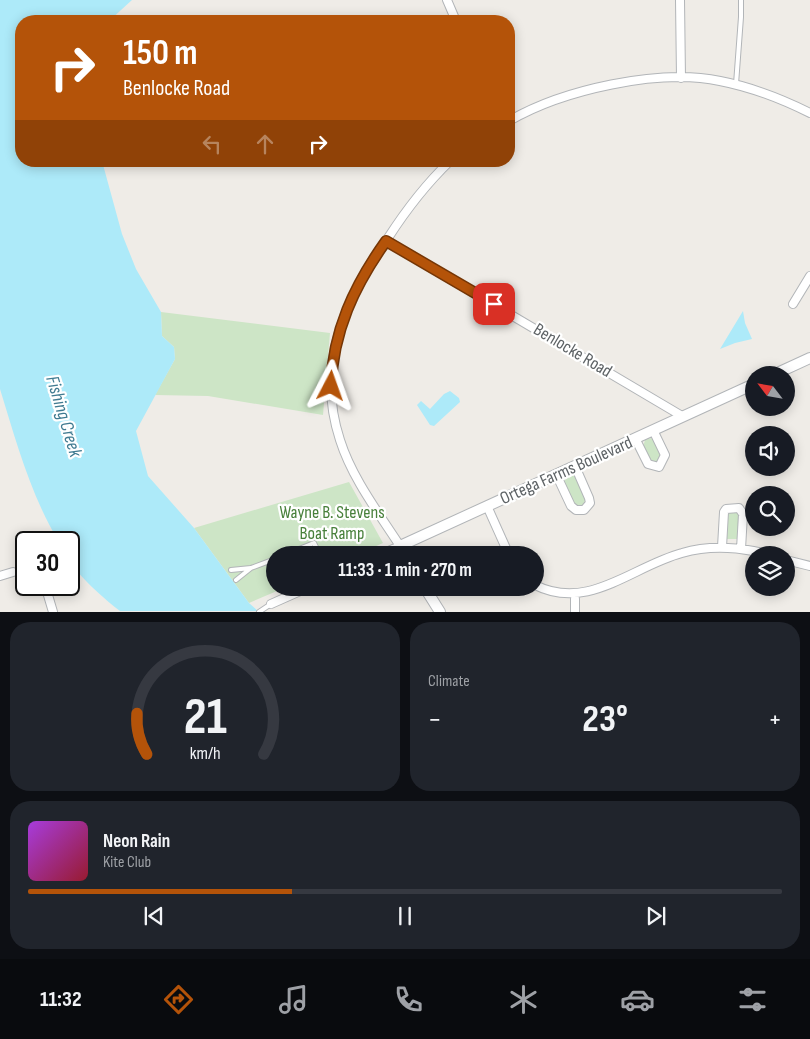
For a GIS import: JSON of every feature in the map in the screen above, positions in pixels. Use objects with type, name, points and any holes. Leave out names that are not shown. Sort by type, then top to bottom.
[{"type":"street","points":[[446,0],[453,15]]},
{"type":"street","points":[[680,0],[681,78]]},
{"type":"street","points":[[515,116],[542,103],[598,88],[636,81],[681,78],[718,80],[736,84],[785,101],[810,113]]},
{"type":"street","points":[[400,546],[348,462],[337,431],[331,386],[334,350],[346,310],[386,241],[425,185],[444,167]]},
{"type":"street","name":"Benlocke Road","points":[[386,241],[682,416]]},
{"type":"street","points":[[794,304],[810,276]]},
{"type":"street","points":[[793,366],[810,358]]},
{"type":"street","name":"Ortega Farms Boulevard","points":[[400,546],[745,388]]},
{"type":"street","points":[[635,438],[648,464],[659,467],[665,455],[653,430]]},
{"type":"street","points":[[556,474],[571,506],[576,510],[584,510],[590,503],[589,498],[575,466]]},
{"type":"street","points":[[487,506],[505,546]]},
{"type":"street","points":[[722,547],[724,512],[726,509],[739,508],[743,514],[741,548]]},
{"type":"street","points":[[544,591],[575,599],[609,591],[660,560],[690,551],[722,547],[745,549]]},
{"type":"street","points":[[795,562],[810,566]]},
{"type":"street","points":[[0,576],[13,572]]},
{"type":"street","points":[[47,596],[52,612]]},
{"type":"street","points":[[271,604],[289,596]]},
{"type":"street","points":[[430,596],[440,612]]},
{"type":"street","points":[[575,599],[575,612]]},
{"type":"lane","points":[[736,84],[742,17],[740,0]]},
{"type":"lane","points":[[236,580],[251,568],[266,562]]},
{"type":"lane","points":[[232,570],[251,568]]},
{"type":"lane","points":[[259,612],[271,604]]},
{"type":"green space","points":[[161,312],[330,333],[323,415],[208,396],[155,395],[175,359],[174,347],[162,336]]},
{"type":"green space","points":[[651,438],[662,457],[659,463],[651,463],[643,447],[645,440]]},
{"type":"green space","points":[[571,474],[576,476],[586,499],[582,507],[575,505],[564,482],[566,476]]},
{"type":"green space","name":"Wayne B. Stevens Boat Ramp","points":[[349,482],[383,543],[376,546],[266,546],[266,596],[249,603],[194,528]]},
{"type":"green space","points":[[735,510],[740,515],[739,537],[737,539],[727,539],[728,514]]},
{"type":"water","name":"Fishing Creek","points":[[0,0],[132,0],[116,15],[15,15],[15,167],[104,167],[122,234],[136,269],[161,312],[162,336],[174,347],[175,359],[136,431],[148,476],[194,528],[249,603],[258,611],[120,611],[80,574],[80,531],[53,531],[32,487],[0,389]]},
{"type":"water","points":[[743,311],[745,323],[752,339],[720,349]]},
{"type":"water","points":[[450,391],[459,398],[460,402],[434,426],[430,425],[417,405],[421,401],[430,409],[444,394]]},
{"type":"route","points":[[331,386],[334,350],[346,310],[355,290],[386,241],[494,304]]}]
